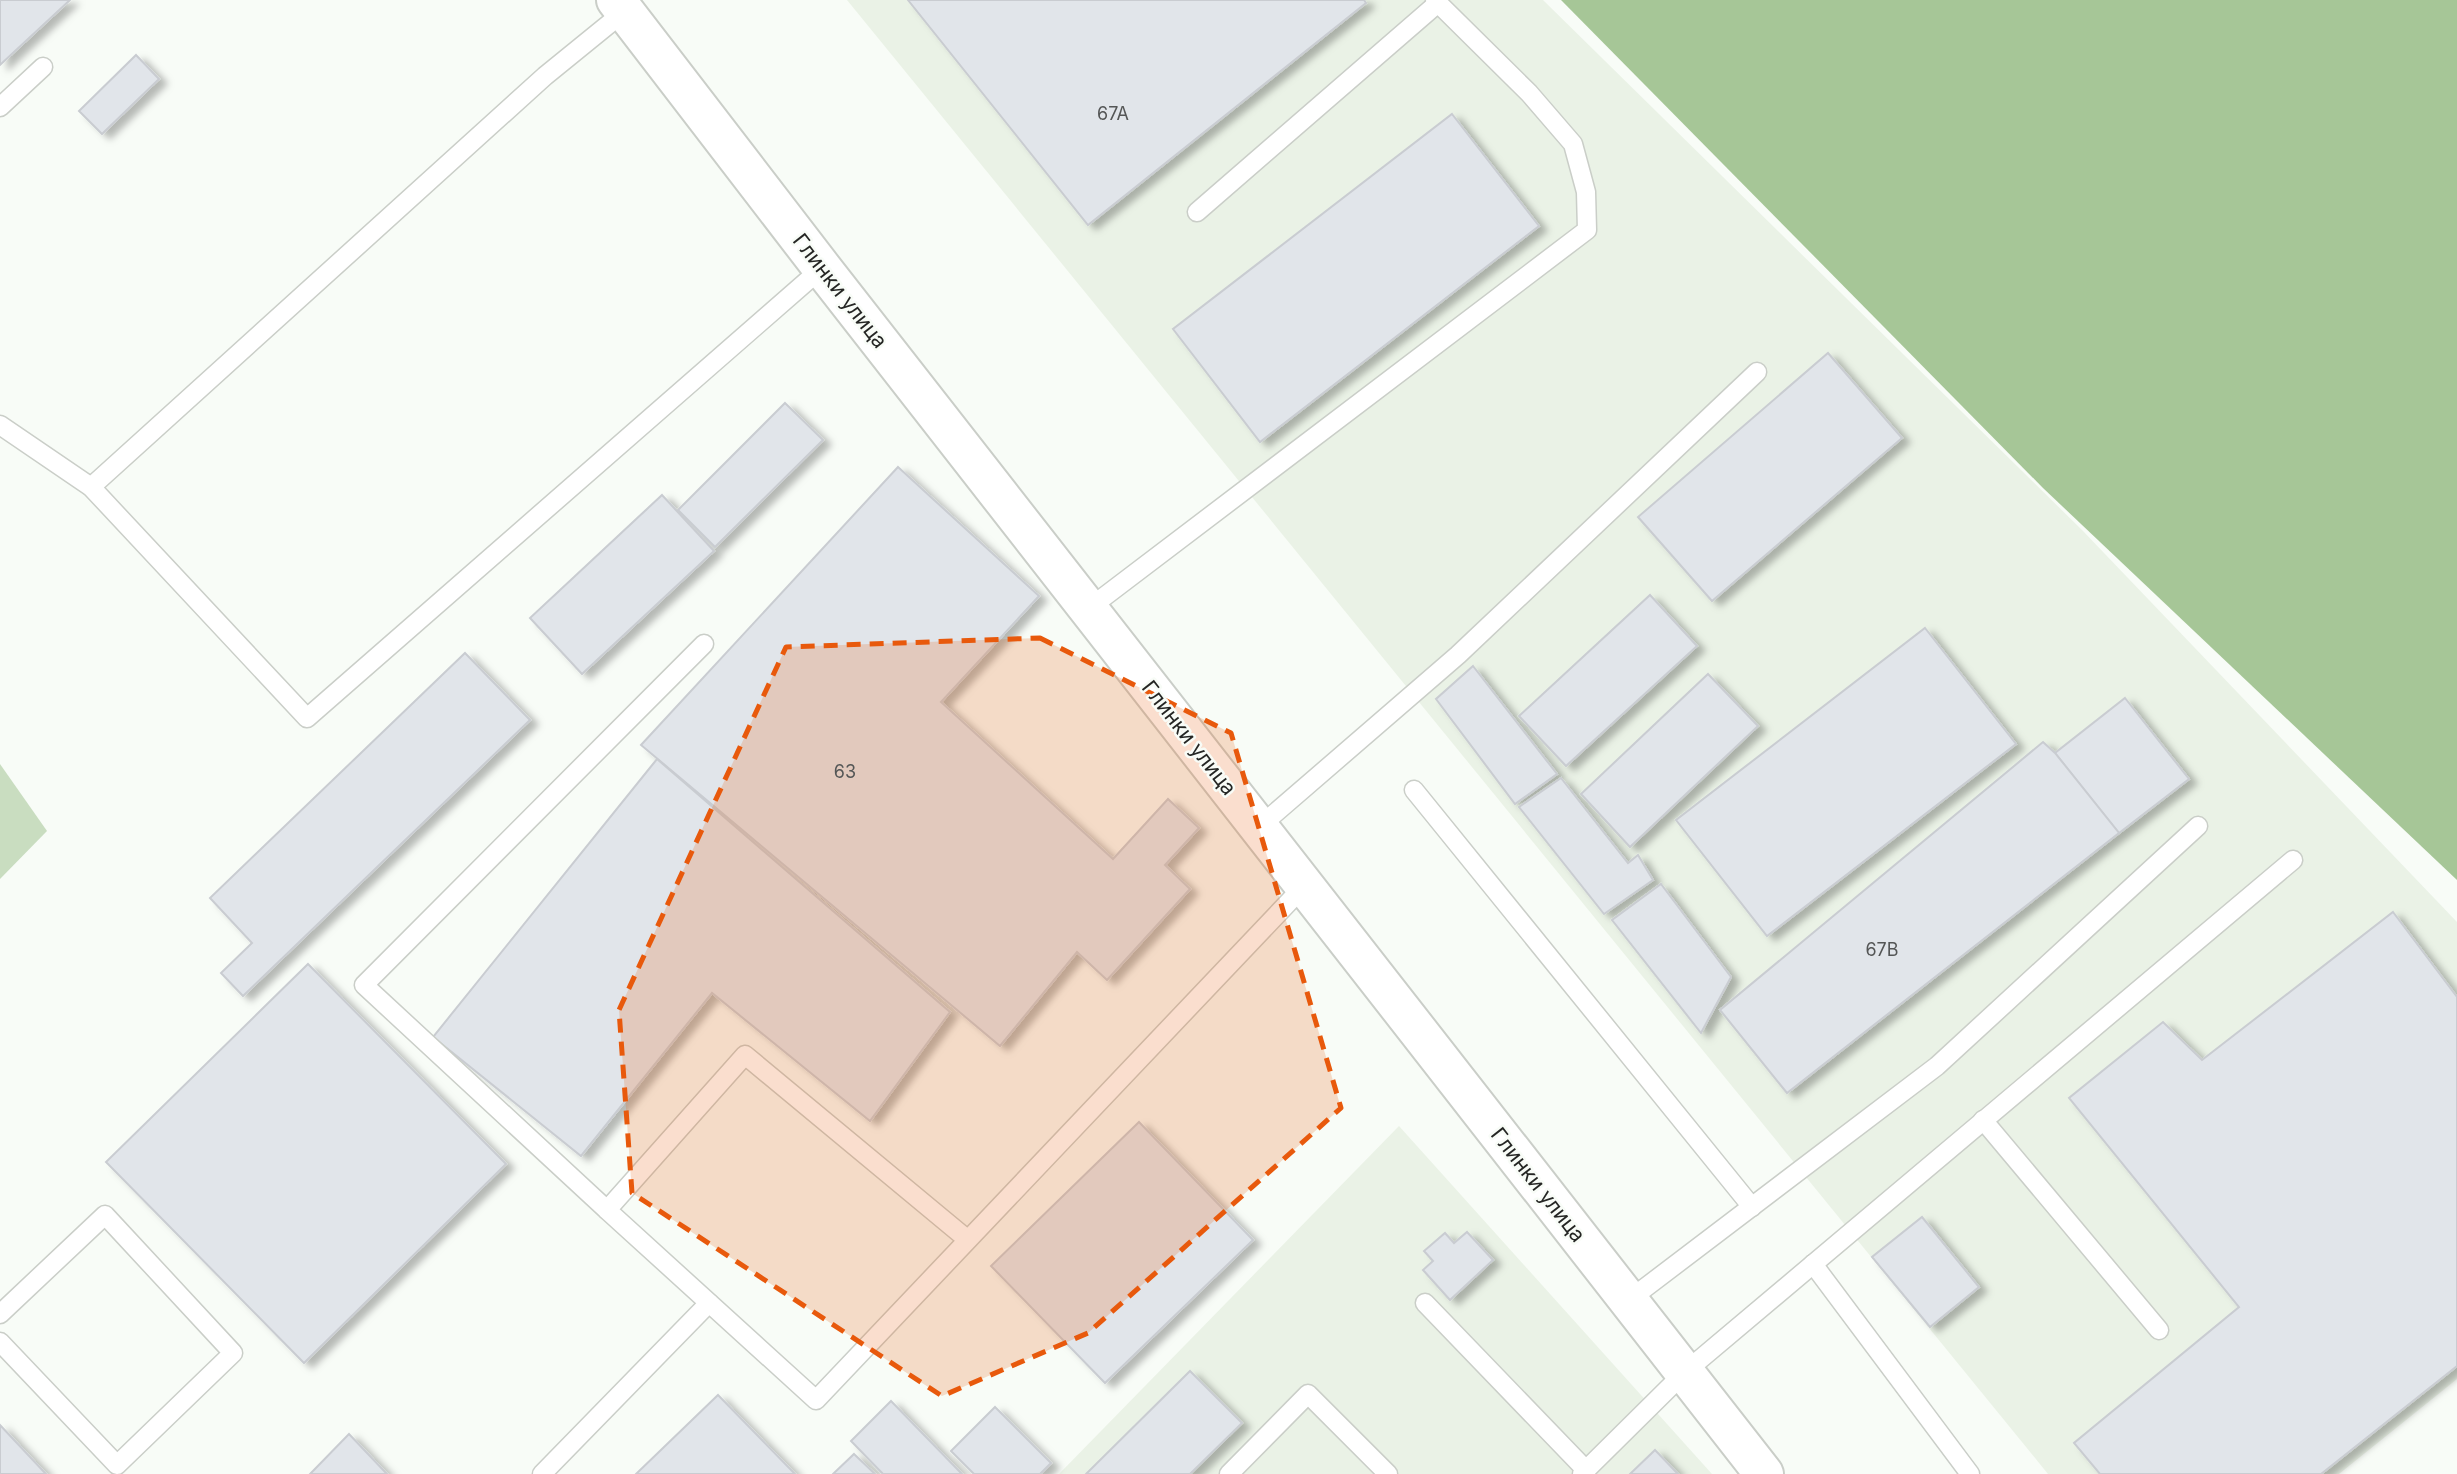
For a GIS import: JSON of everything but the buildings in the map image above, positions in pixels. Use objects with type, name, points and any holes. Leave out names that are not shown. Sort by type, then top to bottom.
[{"type":"main road","name":"Глинки улица","points":[[620,6],[1764,1474]]},
{"type":"lane","points":[[1088,609],[1587,230],[1586,192],[1573,144],[1529,93],[1437,2],[1197,212]]},
{"type":"lane","points":[[91,487],[620,6]]},
{"type":"lane","points":[[0,107],[43,67]]},
{"type":"lane","points":[[0,425],[91,487],[307,718],[822,268]]},
{"type":"lane","points":[[1259,827],[1458,655],[1757,372]]},
{"type":"lane","points":[[704,643],[364,985],[816,1400],[1304,886]]},
{"type":"lane","points":[[1414,790],[1752,1207]]},
{"type":"lane","points":[[1629,1300],[1937,1066],[2198,826]]},
{"type":"lane","points":[[1425,1303],[1584,1472],[1685,1372],[2293,860]]},
{"type":"lane","points":[[607,1210],[746,1055],[968,1240]]},
{"type":"lane","points":[[1983,1120],[2159,1330]]},
{"type":"lane","points":[[0,1314],[105,1215],[233,1353],[117,1465],[0,1342]]},
{"type":"lane","points":[[1813,1264],[1970,1474]]},
{"type":"lane","points":[[542,1474],[709,1303]]},
{"type":"lane","points":[[1229,1474],[1308,1394],[1388,1474]]},
{"type":"highlighted area","points":[[1040,638],[1231,733],[1341,1108],[1088,1333],[942,1396],[632,1193],[619,1010],[786,647]]},
{"type":"shaded area","points":[[847,0],[1543,0],[2083,531],[2457,922],[2457,1379],[2339,1474],[2048,1474]]},
{"type":"shaded area","points":[[1399,1126],[1712,1474],[1059,1474]]},
{"type":"green space","points":[[1561,0],[2457,0],[2457,880],[2043,488]]},
{"type":"green space","points":[[0,764],[47,831],[0,879]]}]
